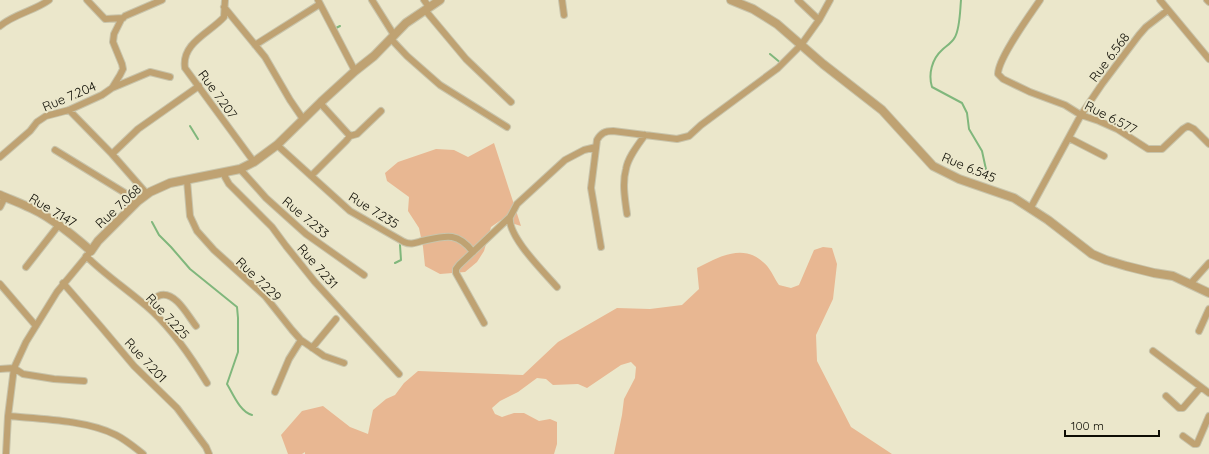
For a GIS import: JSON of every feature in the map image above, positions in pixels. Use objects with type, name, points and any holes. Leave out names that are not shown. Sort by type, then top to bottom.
[{"type":"street","points":[[0,26],[8,20],[49,0]]},
{"type":"street","points":[[87,0],[105,19],[123,18],[143,7],[162,0]]},
{"type":"street","points":[[372,0],[393,37],[407,56],[440,85],[507,127]]},
{"type":"street","points":[[393,37],[426,5],[440,0]]},
{"type":"street","points":[[562,0],[564,15]]},
{"type":"street","name":"Rue 6.545","points":[[731,0],[768,18],[823,64],[882,110],[933,166],[959,179],[1014,198],[1100,258],[1132,268],[1173,276],[1209,292]]},
{"type":"street","points":[[798,0],[819,20]]},
{"type":"street","points":[[601,247],[591,188],[597,140],[599,135],[607,131],[677,139],[689,136],[701,125],[778,68],[801,45],[819,20],[830,0]]},
{"type":"street","name":"Rue 6.577","points":[[1040,0],[1008,49],[998,69],[998,74],[1003,79],[1030,92],[1065,105],[1081,115],[1117,129],[1148,149],[1162,149],[1188,126],[1194,129],[1209,144]]},
{"type":"street","points":[[1160,0],[1209,59]]},
{"type":"street","points":[[255,45],[319,2],[356,71]]},
{"type":"street","points":[[225,3],[265,57],[303,119]]},
{"type":"street","name":"Rue 7.207","points":[[225,3],[224,17],[193,44],[185,58],[185,68],[254,162]]},
{"type":"street","points":[[426,5],[466,59],[511,102]]},
{"type":"street","name":"Rue 6.568","points":[[1030,209],[1081,115],[1102,84],[1146,27],[1168,10]]},
{"type":"street","name":"Rue 7.204","points":[[0,157],[30,131],[37,122],[46,116],[69,110],[102,95],[112,88],[123,69],[113,42],[116,28],[123,18]]},
{"type":"street","name":"Rue 7.068","points":[[6,454],[8,416],[14,368],[36,326],[63,283],[98,241],[147,194],[170,184],[240,169],[254,162],[277,145],[303,119],[374,56],[393,37]]},
{"type":"street","points":[[112,88],[150,72],[170,77]]},
{"type":"street","points":[[112,154],[138,129],[199,86]]},
{"type":"street","points":[[320,104],[350,136]]},
{"type":"street","points":[[69,110],[112,154],[147,194]]},
{"type":"street","points":[[311,176],[350,136],[357,134],[381,111]]},
{"type":"street","points":[[627,214],[625,191],[626,169],[631,157],[645,135]]},
{"type":"street","points":[[1069,138],[1104,156]]},
{"type":"street","name":"Rue 7.235","points":[[277,145],[350,211],[404,242],[410,244],[439,238],[455,237],[464,242],[473,252]]},
{"type":"street","points":[[484,323],[456,273],[456,269],[510,216],[517,204],[565,160],[584,150],[596,148]]},
{"type":"street","points":[[55,150],[138,201]]},
{"type":"street","name":"Rue 7.233","points":[[240,169],[266,198],[306,234],[364,275]]},
{"type":"street","name":"Rue 7.231","points":[[226,172],[225,176],[229,184],[272,227],[315,282],[399,374]]},
{"type":"street","name":"Rue 7.229","points":[[187,180],[190,216],[197,231],[214,250],[265,296],[301,340],[324,356],[344,363]]},
{"type":"street","points":[[0,206],[2,196]]},
{"type":"street","name":"Rue 7.147","points":[[2,196],[27,206],[74,236],[88,253]]},
{"type":"street","points":[[510,216],[510,226],[517,240],[557,287]]},
{"type":"street","points":[[26,266],[58,226]]},
{"type":"street","name":"Rue 7.225","points":[[88,253],[164,324],[207,383]]},
{"type":"street","points":[[1191,283],[1209,263]]},
{"type":"street","name":"Rue 7.201","points":[[63,283],[134,366],[177,408],[206,447],[209,454]]},
{"type":"street","points":[[0,284],[36,326]]},
{"type":"street","points":[[145,305],[160,295],[168,295],[176,300],[196,326]]},
{"type":"street","points":[[1199,331],[1209,310]]},
{"type":"street","points":[[312,348],[336,319]]},
{"type":"street","points":[[275,392],[289,360],[301,340]]},
{"type":"street","points":[[1153,351],[1209,393]]},
{"type":"street","points":[[0,369],[14,368],[23,374],[54,379],[84,380]]},
{"type":"street","points":[[1166,396],[1179,408],[1183,408],[1201,387]]},
{"type":"street","points":[[8,416],[68,422],[104,430],[122,438],[143,454]]},
{"type":"street","points":[[1183,436],[1194,444],[1197,444],[1209,416]]},
{"type":"shaded area","points":[[494,143],[521,226],[501,220],[491,227],[484,251],[477,262],[465,272],[440,274],[425,266],[419,228],[408,211],[409,197],[387,181],[385,173],[398,162],[436,149],[454,150],[468,157]]},
{"type":"shaded area","points":[[823,247],[832,248],[837,264],[833,299],[816,335],[817,361],[851,427],[892,454],[614,454],[624,399],[635,378],[636,367],[631,362],[621,365],[587,388],[578,384],[553,385],[546,379],[537,378],[518,392],[500,401],[492,408],[495,414],[502,417],[514,413],[524,413],[539,421],[550,419],[557,422],[557,444],[554,454],[305,454],[305,452],[302,454],[288,454],[281,435],[302,411],[323,406],[350,427],[368,434],[373,410],[386,399],[395,395],[404,383],[418,371],[523,375],[558,342],[617,308],[650,309],[682,305],[699,289],[697,268],[722,256],[747,253],[755,256],[768,267],[779,285],[791,288],[799,285],[814,250]]},
{"type":"waterway","points":[[961,0],[960,19],[957,33],[952,41],[942,50],[933,62],[930,77],[932,87],[962,103],[967,113],[969,129],[982,151],[987,174]]},
{"type":"waterway","points":[[336,28],[340,26]]},
{"type":"waterway","points":[[770,54],[782,64]]},
{"type":"waterway","points":[[190,126],[198,139]]},
{"type":"waterway","points":[[152,222],[159,235],[190,269],[237,307],[238,352],[227,384],[240,407],[252,415]]},
{"type":"waterway","points":[[395,263],[401,260],[400,245]]}]
